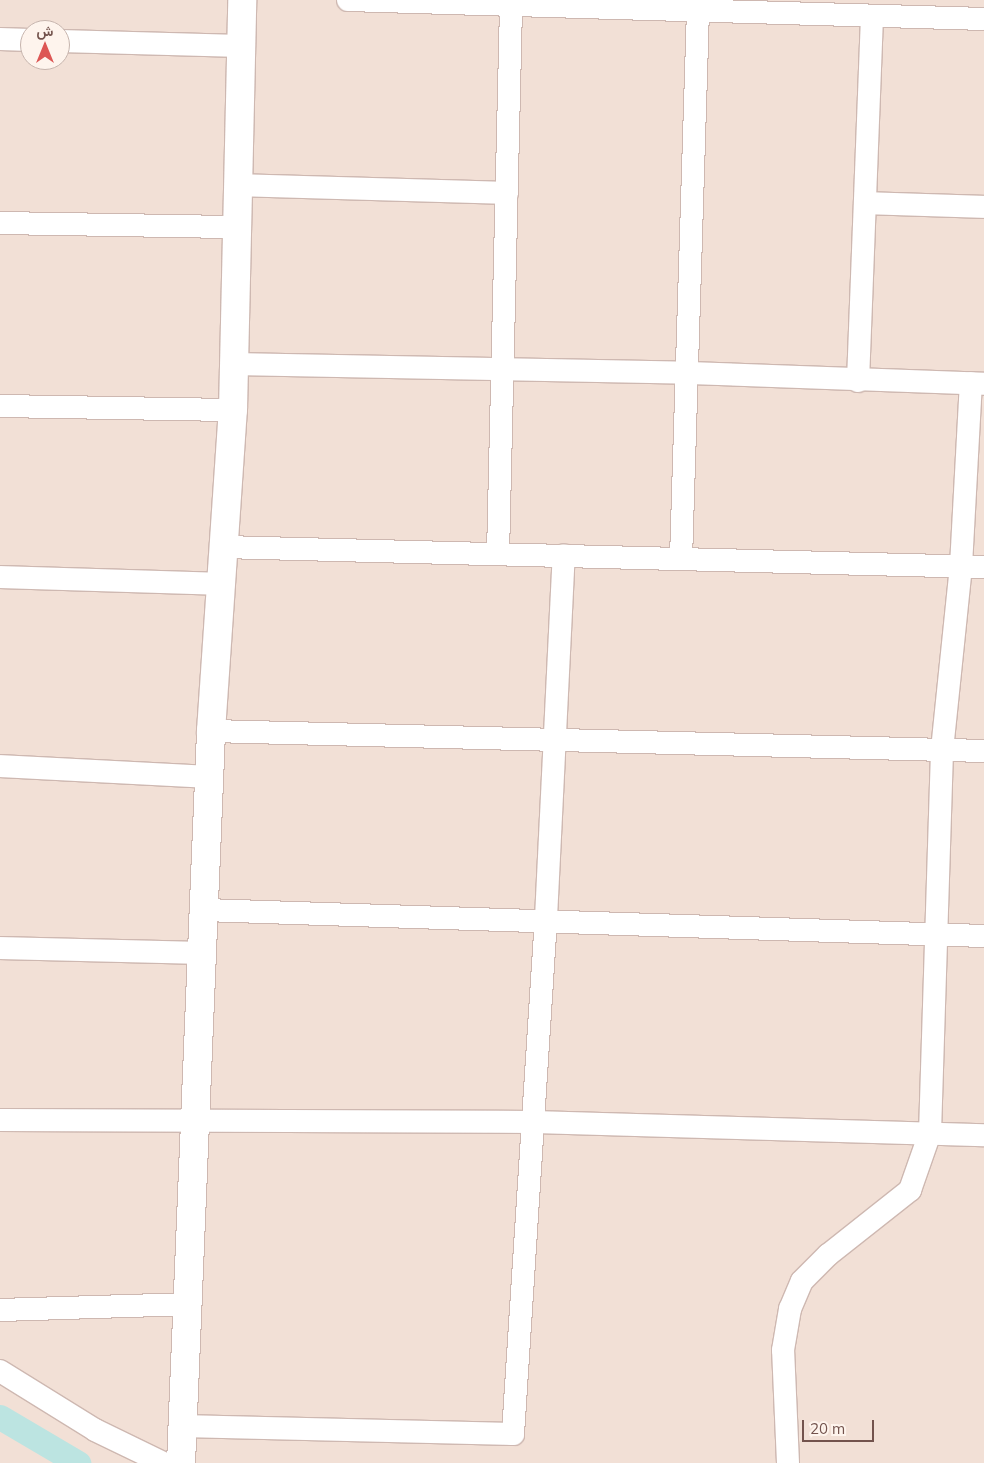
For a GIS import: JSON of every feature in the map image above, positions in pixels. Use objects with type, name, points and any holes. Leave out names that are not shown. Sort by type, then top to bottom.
[{"type":"street","points":[[181,1463],[211,731],[233,410],[242,0]]},
{"type":"street","points":[[348,0],[511,5],[589,3],[872,16],[983,13]]},
{"type":"street","points":[[498,554],[504,369],[511,5]]},
{"type":"street","points":[[681,558],[689,373],[686,318],[698,9]]},
{"type":"street","points":[[858,381],[872,16]]},
{"type":"street","points":[[0,39],[20,40]]},
{"type":"street","points":[[70,40],[241,46]]},
{"type":"street","points":[[237,185],[507,193]]},
{"type":"street","points":[[866,203],[984,207]]},
{"type":"street","points":[[0,223],[236,227]]},
{"type":"street","points":[[233,364],[689,373],[858,381],[978,384],[942,750],[934,934],[930,1133],[910,1190],[828,1254],[802,1281],[790,1310],[783,1350],[788,1463]]},
{"type":"street","points":[[0,406],[233,410]]},
{"type":"street","points":[[223,547],[984,567]]},
{"type":"street","points":[[182,1426],[513,1434],[546,918],[553,742],[564,555]]},
{"type":"street","points":[[0,578],[222,584]]},
{"type":"street","points":[[211,731],[553,742],[984,751]]},
{"type":"street","points":[[0,766],[209,777]]},
{"type":"street","points":[[204,910],[546,918],[984,936]]},
{"type":"street","points":[[0,948],[202,954]]},
{"type":"street","points":[[0,1120],[195,1119],[534,1122],[984,1136]]},
{"type":"street","points":[[0,1310],[187,1304]]},
{"type":"street","points":[[0,1371],[95,1430],[163,1463]]},
{"type":"shaded area","points":[[0,0],[984,0],[984,1463],[0,1463]]},
{"type":"waterway","points":[[0,1417],[78,1463]]}]
